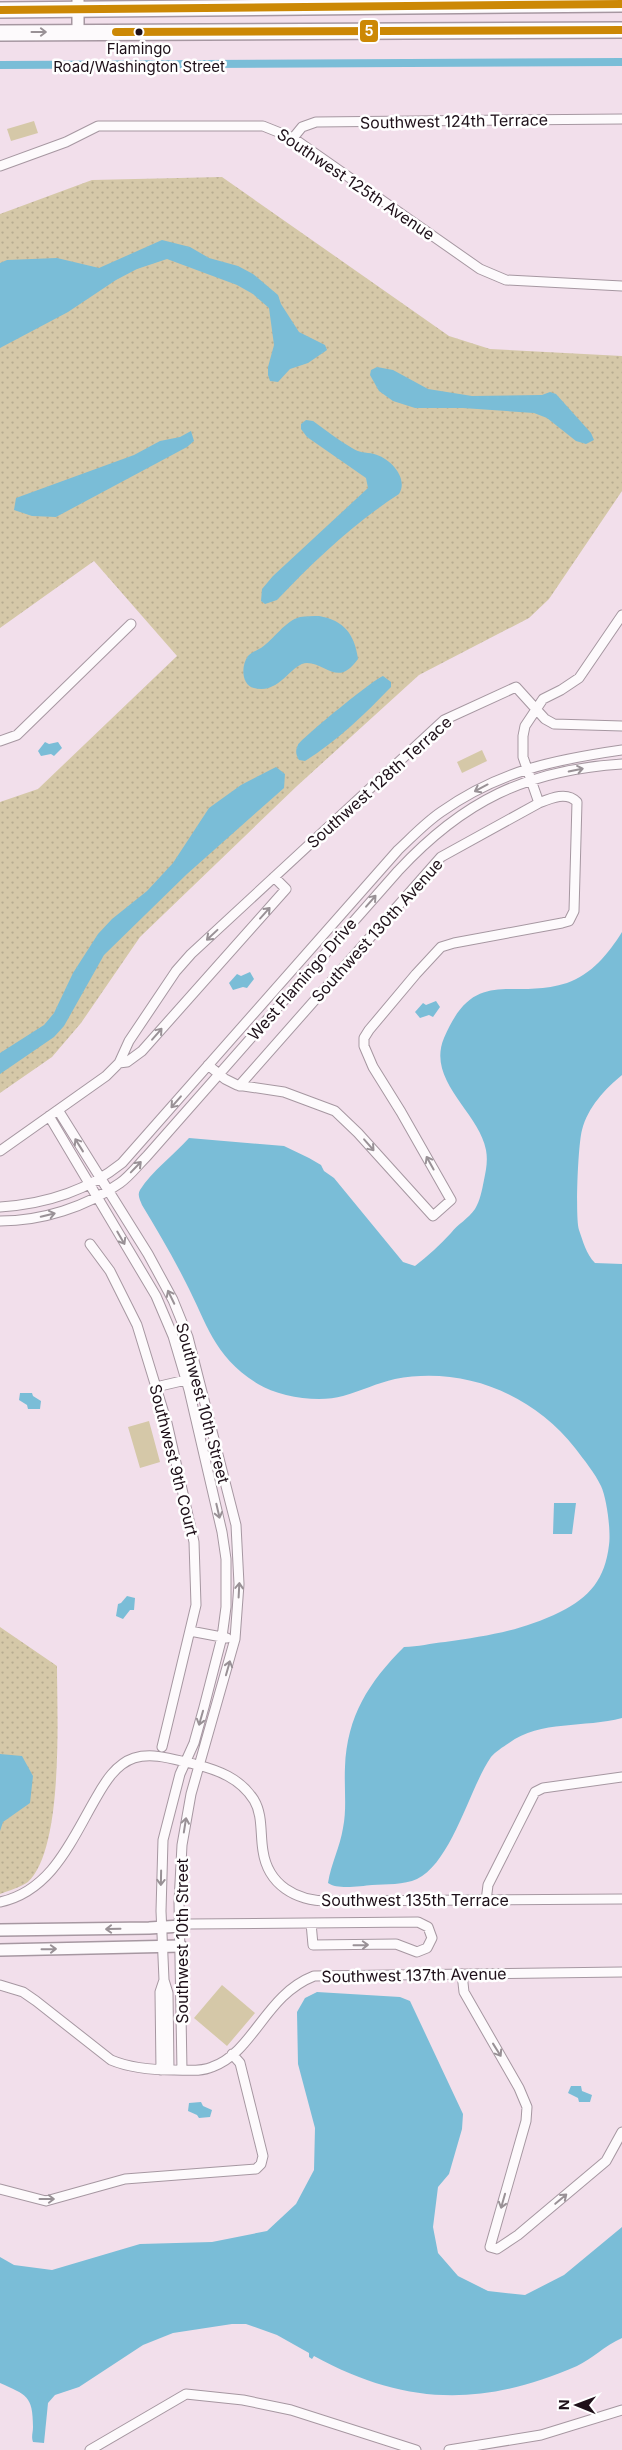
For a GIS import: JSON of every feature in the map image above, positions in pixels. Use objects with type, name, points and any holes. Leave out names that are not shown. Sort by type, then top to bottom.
[{"type":"highway","points":[[0,10],[78,5],[622,4]]},
{"type":"highway","points":[[0,33],[622,30]]},
{"type":"street","points":[[78,5],[78,32]]},
{"type":"street","name":"Southwest 124th Terrace","points":[[293,138],[302,127],[316,122],[622,119]]},
{"type":"street","name":"Southwest 125th Avenue","points":[[0,166],[66,142],[80,133],[98,126],[263,126],[293,138],[480,269],[506,280],[622,286]]},
{"type":"street","points":[[539,803],[523,758],[525,726],[535,708],[543,699],[580,678],[622,615]]},
{"type":"street","points":[[0,741],[17,735],[131,624]]},
{"type":"street","name":"Southwest 128th Terrace","points":[[0,1152],[106,1076],[119,1063],[129,1041],[176,971],[274,877],[444,720],[516,687],[549,722],[560,725],[622,726]]},
{"type":"street","name":"West Flamingo Drive","points":[[0,1207],[29,1205],[61,1198],[101,1179],[122,1163],[398,850],[448,808],[481,787],[526,768],[622,750]]},
{"type":"street","name":"West Flamingo Drive","points":[[0,1221],[42,1216],[62,1211],[108,1190],[132,1172],[418,850],[483,801],[530,779],[583,768],[622,764]]},
{"type":"street","name":"Southwest 130th Avenue","points":[[569,796],[577,802],[574,912],[572,917],[562,923],[454,942],[441,947],[391,1003],[364,1038],[364,1046],[372,1067],[402,1112],[452,1200],[432,1216],[358,1132],[335,1111],[284,1092],[239,1086],[441,857],[539,803],[569,796]]},
{"type":"street","name":"Southwest 128th Terrace","points":[[119,1063],[127,1062],[142,1051],[286,889],[274,877]]},
{"type":"street","points":[[208,1065],[239,1086]]},
{"type":"street","name":"Southwest 10th Street","points":[[58,1110],[148,1254],[173,1300],[188,1337],[236,1525],[239,1584],[235,1639],[185,1821],[179,1874],[182,2070]]},
{"type":"street","name":"Southwest 10th Street","points":[[49,1116],[156,1296],[173,1336],[186,1380],[222,1532],[226,1559],[226,1607],[222,1637],[204,1707],[186,1762],[180,1774],[164,1840],[162,1928],[164,1980],[160,1992],[165,2070]]},
{"type":"street","name":"Southwest 9th Court","points":[[90,1244],[110,1271],[130,1306],[156,1387],[194,1542],[196,1605],[162,1747]]},
{"type":"street","points":[[156,1387],[198,1377]]},
{"type":"street","points":[[190,1631],[235,1639]]},
{"type":"street","name":"Southwest 135th Terrace","points":[[0,1902],[30,1890],[53,1870],[104,1784],[121,1765],[136,1758],[148,1756],[200,1766],[235,1779],[246,1788],[258,1811],[263,1851],[269,1872],[280,1886],[298,1897],[315,1901],[622,1899]]},
{"type":"street","points":[[486,1901],[488,1885],[535,1792],[544,1788],[622,1777]]},
{"type":"street","points":[[0,1930],[162,1928],[258,1924],[311,1923],[418,1922],[428,1927],[432,1938],[427,1948],[417,1952],[396,1944],[313,1945],[311,1923]]},
{"type":"street","points":[[0,1950],[181,1946]]},
{"type":"street","name":"Southwest 137th Avenue","points":[[0,1985],[23,1992],[110,2060],[123,2065],[182,2070],[212,2068],[232,2054],[279,1999],[300,1982],[314,1976],[622,1972]]},
{"type":"street","points":[[462,1974],[462,1988],[520,2088],[527,2107],[526,2122],[490,2247],[494,2250],[518,2235],[606,2161],[622,2132]]},
{"type":"street","points":[[0,2189],[46,2201],[124,2179],[256,2169],[261,2164],[262,2156],[240,2063],[232,2054]]},
{"type":"street","points":[[90,2450],[186,2394],[242,2400],[291,2410],[416,2450]]},
{"type":"street","points":[[449,2450],[480,2448],[540,2435],[622,2410]]},
{"type":"shaded area","points":[[34,121],[38,133],[11,141],[7,129]]},
{"type":"shaded area","points":[[222,177],[449,336],[490,349],[622,356],[622,491],[549,599],[529,618],[419,675],[297,786],[140,937],[81,1023],[52,1057],[0,1093],[0,802],[38,789],[177,656],[94,561],[0,628],[0,214],[92,180]]},
{"type":"shaded area","points":[[482,750],[487,761],[462,773],[457,762]]},
{"type":"shaded area","points":[[149,1421],[160,1462],[140,1468],[128,1427]]},
{"type":"shaded area","points":[[0,1627],[57,1666],[58,1716],[56,1780],[48,1841],[40,1865],[28,1882],[0,1894]]},
{"type":"shaded area","points":[[222,1985],[255,2013],[227,2046],[194,2018]]},
{"type":"water","points":[[162,240],[190,247],[209,258],[238,266],[253,274],[278,295],[281,304],[299,332],[325,345],[327,350],[308,363],[290,369],[278,382],[270,381],[268,367],[274,345],[269,308],[253,294],[237,285],[167,259],[137,269],[116,280],[68,312],[0,348],[0,263],[7,260],[57,258],[99,268]]},
{"type":"water","points":[[377,367],[393,370],[428,389],[472,396],[542,395],[550,392],[556,394],[591,433],[594,440],[586,444],[576,441],[547,418],[534,413],[463,408],[415,408],[393,401],[379,391],[370,375],[371,370]]},
{"type":"water","points":[[306,420],[313,421],[355,450],[380,456],[392,464],[400,475],[401,488],[399,494],[335,543],[277,600],[265,604],[261,601],[262,589],[273,576],[368,488],[366,478],[307,437],[301,429],[301,424]]},
{"type":"water","points":[[191,431],[194,441],[187,447],[56,517],[32,516],[14,510],[16,498],[134,455],[160,441],[180,437]]},
{"type":"water","points":[[319,616],[342,625],[351,636],[358,659],[351,667],[345,672],[339,673],[307,663],[301,664],[271,687],[263,689],[254,688],[247,683],[243,669],[248,656],[266,644],[289,622],[302,617]]},
{"type":"water","points":[[383,676],[391,682],[391,687],[381,697],[328,745],[305,761],[299,760],[296,749],[303,740],[353,697]]},
{"type":"water","points":[[45,742],[49,744],[58,742],[62,748],[54,756],[51,754],[41,756],[38,751]]},
{"type":"water","points":[[276,767],[285,774],[284,788],[187,874],[104,955],[64,1026],[54,1037],[0,1074],[0,1053],[44,1025],[54,1013],[73,973],[98,934],[112,919],[147,891],[173,863],[209,808],[241,785]]},
{"type":"water","points":[[622,932],[622,1075],[598,1099],[588,1114],[582,1130],[579,1150],[577,1197],[579,1230],[589,1256],[595,1263],[622,1264],[622,1718],[535,1731],[521,1736],[497,1751],[483,1771],[459,1824],[440,1857],[429,1870],[417,1879],[395,1884],[349,1887],[332,1885],[328,1883],[342,1835],[344,1821],[345,1767],[350,1732],[355,1716],[370,1687],[404,1647],[504,1632],[546,1618],[580,1600],[600,1577],[607,1557],[609,1532],[607,1507],[603,1492],[596,1476],[558,1429],[518,1399],[495,1388],[471,1381],[421,1376],[395,1379],[343,1396],[311,1399],[277,1392],[258,1384],[243,1373],[221,1351],[206,1326],[175,1262],[142,1205],[139,1192],[150,1177],[189,1138],[284,1146],[321,1165],[324,1171],[334,1178],[403,1262],[415,1266],[475,1209],[481,1195],[486,1169],[487,1154],[481,1136],[456,1096],[442,1068],[440,1054],[444,1038],[456,1015],[468,1001],[482,993],[496,990],[547,988],[567,983],[584,975],[599,962]]},
{"type":"water","points":[[250,972],[254,979],[247,988],[243,987],[233,990],[229,983],[237,974],[241,976]]},
{"type":"water","points":[[436,1001],[440,1007],[433,1017],[429,1015],[420,1018],[415,1012],[423,1003],[426,1005]]},
{"type":"water","points":[[20,1393],[32,1393],[33,1396],[41,1401],[40,1409],[28,1409],[27,1405],[19,1400]]},
{"type":"water","points":[[554,1503],[576,1503],[572,1534],[553,1534]]},
{"type":"water","points":[[127,1596],[135,1598],[134,1610],[130,1610],[123,1619],[116,1616],[118,1604]]},
{"type":"water","points":[[0,1754],[22,1756],[33,1776],[30,1803],[3,1822],[0,1831]]},
{"type":"water","points":[[317,1992],[400,1997],[410,2001],[463,2114],[462,2129],[449,2174],[438,2187],[433,2227],[438,2253],[458,2276],[488,2291],[525,2295],[564,2275],[622,2227],[622,2338],[577,2366],[542,2379],[509,2389],[476,2394],[444,2395],[412,2392],[380,2384],[314,2356],[312,2359],[309,2357],[309,2353],[277,2335],[246,2324],[232,2324],[173,2333],[143,2345],[79,2387],[55,2395],[48,2403],[44,2443],[33,2442],[33,2416],[29,2402],[16,2390],[0,2383],[0,2257],[14,2265],[52,2270],[140,2244],[212,2242],[267,2231],[296,2204],[314,2170],[315,2128],[298,2064],[297,2012],[305,1998]]},
{"type":"water","points":[[571,2086],[581,2086],[582,2091],[592,2095],[590,2102],[579,2102],[578,2098],[568,2093]]},
{"type":"water","points":[[201,2102],[203,2106],[212,2110],[210,2117],[199,2118],[188,2111],[189,2103]]},
{"type":"waterway","points":[[0,65],[622,62]]},
{"type":"transit line","name":"5","points":[[0,10],[622,4]]},
{"type":"transit line","name":"5","points":[[116,32],[622,30]]},
{"type":"place","name":"Flamingo Road/Washington Street","points":[[139,32]]}]
